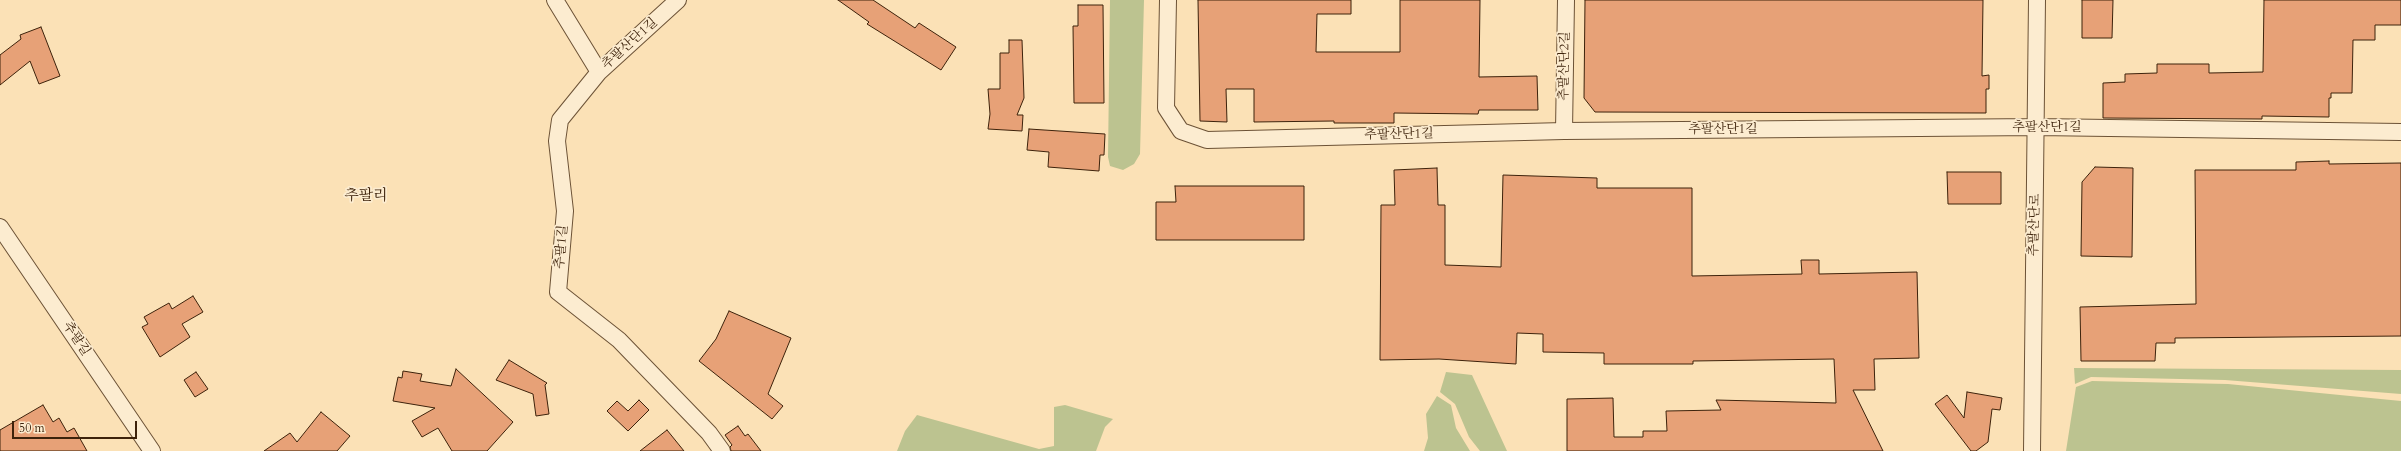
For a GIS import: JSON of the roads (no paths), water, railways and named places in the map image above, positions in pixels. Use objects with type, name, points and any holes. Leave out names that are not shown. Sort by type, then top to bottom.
[{"type":"street","points":[[555,0],[599,72]]},
{"type":"street","name":"추팔산단1길","points":[[599,72],[678,0]]},
{"type":"street","name":"추팔산단1길","points":[[1168,0],[1166,108],[1181,131],[1207,140],[1564,131],[2037,128],[2401,132]]},
{"type":"street","name":"추팔산단2길","points":[[1564,131],[1566,0]]},
{"type":"street","name":"추팔산단로","points":[[2032,451],[2038,0]]},
{"type":"street","name":"추팔1길","points":[[599,72],[560,120],[557,140],[565,210],[558,292],[619,340],[709,433],[722,451]]},
{"type":"street","name":"추팔길","points":[[0,227],[152,451]]},
{"type":"district","name":"추팔리","points":[[366,197]]}]
